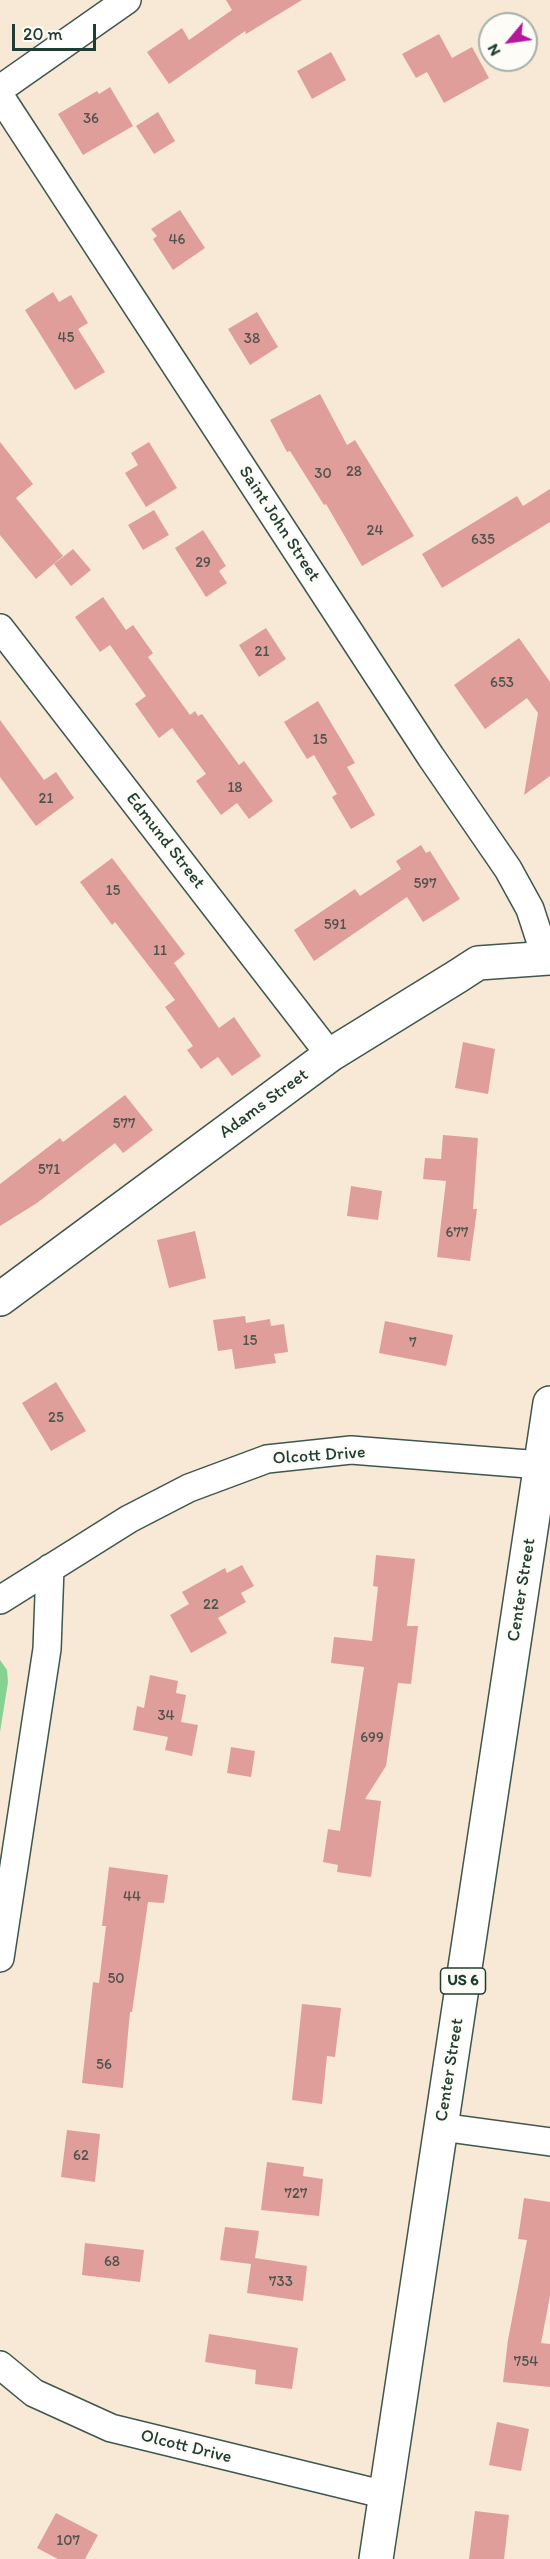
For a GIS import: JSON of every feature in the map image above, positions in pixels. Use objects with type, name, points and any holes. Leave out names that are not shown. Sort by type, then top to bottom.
[{"type":"main road","name":"Adams Street","points":[[0,1299],[330,1055],[478,963],[548,958]]},
{"type":"main road","name":"Center Street","points":[[376,2559],[550,1403]]},
{"type":"street","points":[[0,89],[127,0]]},
{"type":"street","name":"Saint John Street","points":[[0,96],[425,747],[508,869],[530,909],[548,958]]},
{"type":"street","name":"Edmund Street","points":[[0,627],[330,1055]]},
{"type":"street","name":"Olcott Drive","points":[[0,1600],[129,1519],[189,1488],[267,1459],[351,1450],[541,1465]]},
{"type":"street","points":[[0,1958],[47,1649],[51,1568]]},
{"type":"street","points":[[441,2127],[550,2142]]},
{"type":"street","name":"Olcott Drive","points":[[0,2365],[34,2393],[111,2428],[386,2495]]},
{"type":"green space","points":[[0,1660],[7,1670],[8,1682],[0,1732]]},
{"type":"building","points":[[226,0],[302,0],[246,34],[245,31],[169,84],[147,52],[182,28],[189,40],[232,10]]},
{"type":"building","points":[[439,34],[452,58],[472,47],[478,58],[478,72],[486,72],[489,78],[444,103],[427,72],[416,78],[402,54]]},
{"type":"building","points":[[331,52],[346,80],[312,99],[297,71]]},
{"type":"building","points":[[110,87],[133,126],[83,155],[58,114],[97,91],[99,94]]},
{"type":"building","points":[[158,112],[175,141],[154,154],[136,126]]},
{"type":"building","points":[[180,210],[205,248],[173,270],[153,239],[157,236],[151,229]]},
{"type":"building","points":[[53,292],[59,302],[71,295],[88,323],[78,329],[105,372],[75,390],[25,310]]},
{"type":"building","points":[[257,312],[278,347],[250,365],[228,329]]},
{"type":"building","points":[[320,394],[347,445],[355,440],[414,536],[362,566],[326,504],[324,505],[290,451],[287,452],[270,420]]},
{"type":"building","points":[[0,442],[33,484],[16,498],[63,556],[36,579],[0,535]]},
{"type":"building","points":[[149,442],[177,488],[146,507],[125,473],[138,465],[131,453]]},
{"type":"building","points":[[550,489],[550,522],[442,588],[422,554],[517,496],[523,506]]},
{"type":"building","points":[[154,510],[169,535],[143,550],[128,525]]},
{"type":"building","points":[[203,530],[226,566],[219,571],[227,583],[206,597],[175,548]]},
{"type":"building","points":[[73,549],[91,570],[71,586],[54,564]]},
{"type":"building","points":[[103,597],[126,630],[133,625],[153,653],[148,657],[190,715],[195,711],[198,716],[202,714],[239,765],[244,761],[273,801],[249,819],[237,803],[221,815],[196,781],[206,774],[172,728],[159,738],[135,704],[146,696],[110,645],[100,652],[75,617]]},
{"type":"building","points":[[266,628],[286,659],[259,677],[239,645]]},
{"type":"building","points":[[519,638],[550,682],[550,776],[524,795],[538,713],[527,698],[485,729],[454,685]]},
{"type":"building","points":[[318,701],[355,763],[347,767],[375,815],[351,829],[332,797],[337,794],[314,755],[307,759],[284,722]]},
{"type":"building","points":[[0,720],[44,780],[56,772],[74,798],[36,826],[0,777]]},
{"type":"building","points":[[421,845],[426,853],[430,851],[460,899],[423,922],[407,897],[314,961],[294,930],[355,889],[360,896],[401,869],[396,861]]},
{"type":"building","points":[[112,858],[185,954],[174,963],[219,1028],[234,1017],[261,1056],[232,1076],[218,1057],[201,1069],[187,1050],[193,1046],[165,1007],[175,1000],[115,922],[112,925],[80,882]]},
{"type":"building","points":[[463,1042],[495,1049],[488,1094],[455,1088]]},
{"type":"building","points":[[125,1095],[153,1130],[123,1153],[115,1143],[37,1203],[0,1226],[0,1184],[60,1138],[63,1142]]},
{"type":"building","points":[[443,1135],[478,1138],[473,1209],[477,1209],[470,1261],[437,1257],[446,1181],[423,1179],[425,1158],[441,1159]]},
{"type":"building","points":[[351,1186],[382,1191],[378,1220],[347,1216]]},
{"type":"building","points":[[195,1231],[206,1278],[169,1288],[157,1240]]},
{"type":"building","points":[[245,1316],[246,1323],[270,1319],[271,1326],[284,1324],[288,1352],[274,1354],[276,1363],[235,1369],[232,1349],[218,1351],[213,1320]]},
{"type":"building","points":[[385,1321],[453,1335],[446,1366],[379,1353]]},
{"type":"building","points":[[56,1382],[86,1431],[51,1451],[22,1403]]},
{"type":"building","points":[[376,1555],[415,1559],[407,1626],[418,1626],[411,1684],[398,1683],[386,1766],[365,1799],[381,1801],[371,1877],[337,1872],[338,1865],[323,1862],[328,1829],[340,1831],[364,1667],[331,1663],[334,1637],[372,1641],[378,1587],[373,1586]]},
{"type":"building","points":[[242,1565],[254,1586],[241,1593],[246,1602],[218,1618],[227,1633],[191,1653],[170,1615],[189,1604],[182,1592],[225,1568],[227,1573]]},
{"type":"building","points":[[150,1675],[178,1681],[176,1693],[186,1695],[181,1722],[198,1725],[192,1756],[165,1750],[168,1737],[133,1730],[137,1706],[144,1708]]},
{"type":"building","points":[[231,1747],[255,1751],[251,1777],[227,1773]]},
{"type":"building","points":[[109,1867],[168,1875],[164,1903],[148,1902],[132,2012],[130,2012],[123,2088],[82,2083],[93,1982],[99,1983],[106,1926],[102,1926]]},
{"type":"building","points":[[302,2004],[341,2008],[335,2057],[327,2056],[322,2104],[292,2100]]},
{"type":"building","points":[[67,2130],[100,2134],[95,2182],[61,2177]]},
{"type":"building","points":[[267,2162],[304,2167],[303,2176],[323,2179],[319,2216],[261,2210]]},
{"type":"building","points":[[524,2198],[550,2202],[550,2296],[541,2343],[550,2344],[550,2387],[503,2382],[508,2340],[527,2240],[518,2239]]},
{"type":"building","points":[[225,2227],[259,2231],[255,2258],[307,2266],[303,2301],[247,2293],[251,2264],[220,2260]]},
{"type":"building","points":[[85,2243],[144,2250],[140,2282],[82,2275]]},
{"type":"building","points":[[209,2334],[298,2348],[292,2389],[255,2384],[256,2370],[205,2362]]},
{"type":"building","points":[[497,2422],[529,2429],[521,2471],[489,2465]]},
{"type":"building","points":[[475,2511],[509,2515],[504,2559],[469,2559]]},
{"type":"building","points":[[56,2513],[98,2535],[85,2559],[58,2559],[37,2548]]}]
